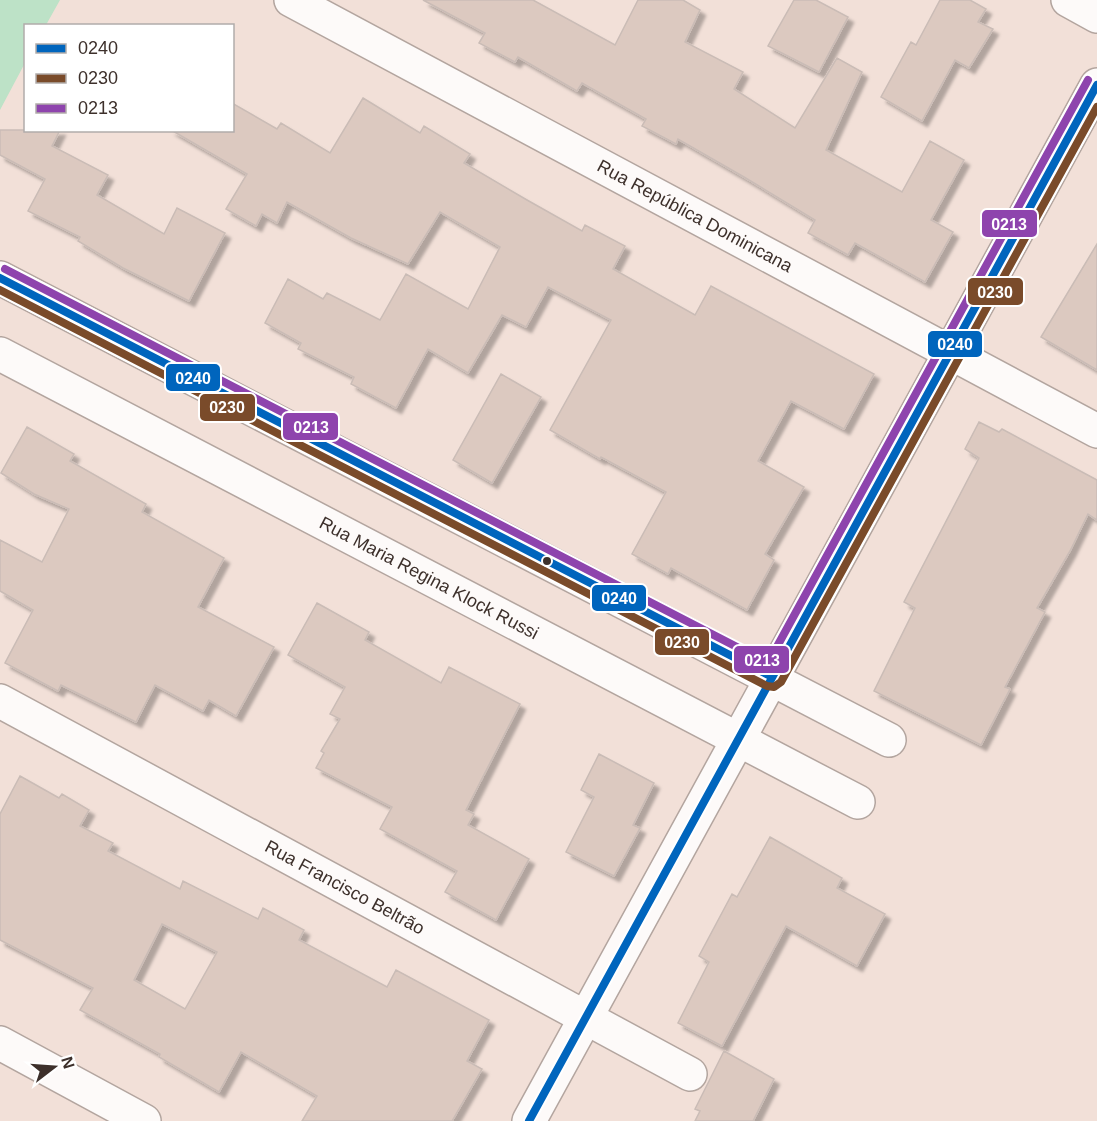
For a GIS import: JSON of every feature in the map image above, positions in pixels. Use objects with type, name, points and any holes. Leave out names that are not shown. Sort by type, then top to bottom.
[{"type":"street","name":"Rua República Dominicana","points":[[291,0],[1097,431]]},
{"type":"street","points":[[1068,0],[1097,16]]},
{"type":"street","points":[[529,1121],[1097,85]]},
{"type":"street","points":[[0,278],[889,740]]},
{"type":"street","name":"Rua Maria Regina Klock Russi","points":[[0,354],[858,802]]},
{"type":"street","name":"Rua Francisco Beltrão","points":[[0,701],[690,1074]]},
{"type":"street","points":[[0,1043],[144,1121]]},
{"type":"green space","points":[[0,0],[60,0],[47,24],[24,24],[24,65],[0,110]]},
{"type":"building","points":[[423,0],[533,0],[615,45],[638,0],[683,0],[700,10],[685,42],[743,72],[734,89],[795,128],[837,58],[862,72],[826,150],[902,192],[930,141],[964,160],[931,220],[953,232],[925,282],[855,243],[848,255],[808,233],[815,220],[744,177],[678,139],[676,144],[642,126],[646,119],[582,83],[577,91],[518,57],[515,62],[479,43],[485,33]]},
{"type":"building","points":[[794,0],[816,0],[848,17],[819,72],[768,46]]},
{"type":"building","points":[[940,0],[970,0],[986,9],[978,22],[993,29],[969,68],[955,60],[922,121],[881,97],[911,42],[916,45]]},
{"type":"building","points":[[363,98],[420,133],[424,126],[470,154],[464,163],[527,200],[582,231],[585,225],[625,246],[613,269],[695,315],[711,286],[874,374],[844,429],[791,401],[758,461],[804,487],[765,554],[774,560],[747,610],[671,568],[668,574],[632,554],[666,492],[601,457],[600,459],[550,430],[611,320],[548,287],[526,327],[502,315],[468,373],[428,349],[396,408],[351,384],[354,377],[298,349],[301,343],[265,323],[288,279],[323,299],[327,293],[380,320],[406,274],[468,309],[500,247],[440,212],[408,264],[351,238],[287,202],[277,223],[262,214],[256,226],[226,209],[247,174],[174,132],[234,132],[234,104],[277,129],[281,123],[330,153]]},
{"type":"building","points":[[0,130],[59,132],[52,146],[108,175],[97,195],[164,234],[177,208],[225,233],[189,301],[123,268],[78,241],[80,237],[28,211],[45,179],[0,155]]},
{"type":"building","points":[[1097,244],[1097,370],[1041,337]]},
{"type":"building","points":[[501,374],[541,397],[492,483],[453,460]]},
{"type":"building","points":[[979,422],[999,432],[1002,429],[1097,480],[1097,520],[1088,514],[1070,551],[1037,608],[1045,612],[1005,687],[1010,689],[981,745],[874,691],[915,608],[904,602],[979,458],[965,449]]},
{"type":"building","points":[[27,427],[74,454],[70,461],[146,504],[142,512],[224,558],[198,607],[274,647],[236,716],[209,700],[203,711],[155,685],[136,722],[61,685],[58,691],[5,663],[33,610],[0,591],[0,540],[42,562],[69,509],[34,494],[1,473]]},
{"type":"building","points":[[317,603],[369,632],[365,640],[441,683],[449,667],[520,704],[466,810],[474,814],[468,825],[529,859],[496,920],[445,892],[457,871],[380,829],[392,807],[316,768],[324,753],[321,751],[340,719],[330,714],[345,687],[288,655]]},
{"type":"building","points":[[599,754],[654,783],[633,825],[640,828],[614,876],[566,852],[594,797],[581,790]]},
{"type":"building","points":[[20,776],[59,798],[62,794],[89,810],[80,826],[113,843],[108,851],[180,889],[183,881],[258,919],[263,908],[304,930],[299,940],[387,987],[396,970],[489,1020],[467,1061],[482,1069],[452,1121],[302,1121],[317,1096],[241,1052],[219,1092],[159,1057],[160,1054],[80,1010],[93,988],[0,940],[0,814]],"holes":[[[162,924],[217,952],[185,1009],[134,980]]]},
{"type":"building","points":[[770,837],[842,878],[837,888],[885,914],[857,966],[786,926],[722,1046],[678,1023],[709,962],[699,956],[732,894],[737,897]]},
{"type":"building","points":[[724,1051],[774,1079],[753,1121],[695,1121],[700,1111],[695,1109]]},
{"type":"transit line","name":"0213","points":[[5,269],[768,663],[1088,80]]},
{"type":"transit line","name":"0240","points":[[529,1121],[1097,85]]},
{"type":"transit line","name":"0230","points":[[0,290],[767,686],[774,687],[781,682],[1097,107]]},
{"type":"transit line","name":"0240","points":[[0,278],[772,677]]}]
